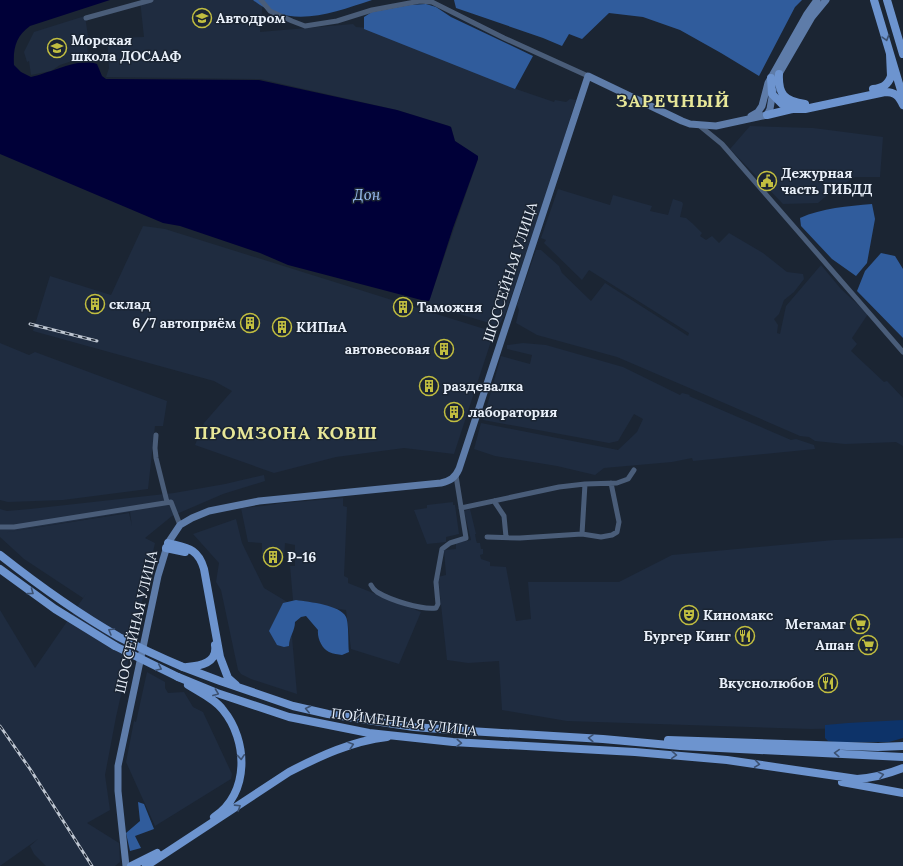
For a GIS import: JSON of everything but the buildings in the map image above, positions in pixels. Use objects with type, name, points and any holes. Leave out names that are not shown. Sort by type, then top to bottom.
[{"type":"main road","points":[[746,119],[758,112],[762,106],[771,78],[807,14],[817,0]]},
{"type":"main road","points":[[767,115],[770,109],[775,81],[812,17],[826,0]]},
{"type":"main road","points":[[887,1],[903,53]]},
{"type":"main road","points":[[875,3],[903,97]]},
{"type":"main road","points":[[792,110],[804,104],[881,88],[888,83],[891,76],[890,54]]},
{"type":"main road","points":[[779,74],[779,84],[784,96],[792,102],[804,104]]},
{"type":"main road","points":[[588,76],[682,121],[700,126],[716,126],[885,92],[897,95],[903,105]]},
{"type":"main road","name":"ШОССЕЙНАЯ УЛИЦА","points":[[456,476],[461,466],[588,76]]},
{"type":"main road","points":[[771,78],[772,94],[782,104],[792,110]]},
{"type":"main road","points":[[180,525],[192,518],[231,506],[259,501],[441,483],[450,481],[456,476]]},
{"type":"main road","name":"ШОССЕЙНАЯ УЛИЦА","points":[[126,866],[118,791],[118,766],[158,576],[167,546],[180,525]]},
{"type":"main road","points":[[167,546],[192,555],[198,561],[215,648],[211,660],[205,664],[197,667],[183,667]]},
{"type":"main road","points":[[167,546],[194,551],[201,558],[220,657],[228,678],[238,687]]},
{"type":"main road","name":"ПОЙМЕННАЯ УЛИЦА","points":[[0,556],[60,601],[127,641],[183,667],[292,706],[328,714],[453,730],[629,741]]},
{"type":"main road","points":[[0,569],[79,625],[115,646],[179,677],[182,681],[214,702],[223,709],[240,741],[242,768],[240,782],[229,802],[219,813],[153,856],[131,866]]},
{"type":"main road","name":"ПОЙМЕННАЯ УЛИЦА","points":[[179,677],[217,693],[289,717],[369,733],[467,743],[635,752],[727,760],[787,769]]},
{"type":"main road","points":[[146,866],[290,772],[311,761],[355,743],[385,737],[420,738]]},
{"type":"main road","points":[[629,741],[652,739],[891,748],[903,746]]},
{"type":"main road","points":[[629,741],[680,746],[903,757]]},
{"type":"main road","points":[[866,746],[903,741]]},
{"type":"main road","points":[[787,769],[857,779],[869,778],[903,768]]},
{"type":"main road","points":[[787,769],[810,776],[903,793]]},
{"type":"street","points":[[86,18],[151,0]]},
{"type":"street","points":[[261,0],[270,11],[292,22],[305,26],[338,21],[372,10],[420,1],[432,2],[504,38],[588,76]]},
{"type":"street","points":[[700,126],[722,144],[903,352]]},
{"type":"street","points":[[156,435],[155,448],[169,502],[180,525]]},
{"type":"street","points":[[461,508],[559,487],[621,482],[628,479],[634,470]]},
{"type":"street","points":[[370,585],[376,592],[408,605],[429,609],[436,608],[438,604],[437,575],[442,549],[450,543],[466,538],[456,476]]},
{"type":"street","points":[[487,537],[520,538],[582,534],[601,537],[612,535],[617,532],[619,522],[611,483]]},
{"type":"street","points":[[582,534],[585,484]]},
{"type":"street","points":[[494,501],[504,516],[506,537]]},
{"type":"street","points":[[0,527],[14,527],[169,502]]},
{"type":"shaded area","points":[[140,0],[263,0],[260,32],[353,24],[356,27],[370,28],[516,89],[554,102],[555,100],[566,102],[570,99],[576,100],[547,192],[506,312],[499,326],[430,305],[429,301],[478,159],[455,141],[451,127],[397,110],[260,79],[106,77],[109,68],[107,38],[144,37]]},
{"type":"shaded area","points":[[253,0],[372,0],[327,14],[296,17],[267,9]]},
{"type":"shaded area","points":[[454,0],[802,0],[795,7],[759,76],[680,30],[643,17],[609,13],[582,39],[569,34],[562,46],[456,8]]},
{"type":"shaded area","points":[[426,4],[436,7],[451,17],[533,56],[515,89],[364,29],[364,17],[372,12],[410,5]]},
{"type":"shaded area","name":"Морская школа ДОСААФ","points":[[85,16],[89,43],[87,45],[88,53],[80,60],[75,60],[60,65],[51,71],[31,75],[29,61],[27,62],[24,52],[34,32]]},
{"type":"shaded area","points":[[750,126],[813,128],[883,137],[880,177],[855,177],[832,191],[818,203],[783,204],[730,149]]},
{"type":"shaded area","points":[[558,189],[610,205],[613,195],[652,206],[650,211],[668,215],[673,199],[682,202],[683,204],[680,217],[686,218],[692,223],[702,233],[700,236],[706,240],[712,236],[719,243],[729,233],[763,253],[787,272],[803,274],[804,279],[794,292],[784,300],[779,314],[774,319],[778,325],[777,333],[780,334],[786,306],[821,265],[841,289],[868,314],[852,338],[857,344],[851,351],[884,382],[887,381],[903,398],[903,446],[896,442],[845,444],[815,441],[809,437],[800,436],[617,357],[537,335],[516,323],[519,310],[517,305],[536,250],[541,250],[559,266],[562,273],[591,301],[605,283],[688,336],[689,333],[589,270],[582,280],[544,243],[546,240],[541,238]]},
{"type":"shaded area","points":[[872,204],[875,219],[867,263],[856,276],[832,259],[801,226],[800,218],[817,212]]},
{"type":"shaded area","points":[[143,226],[165,229],[494,332],[454,454],[404,448],[336,457],[274,473],[195,445],[204,423],[232,391],[214,381],[33,331],[50,276],[111,295]]},
{"type":"shaded area","points":[[881,253],[895,256],[903,269],[903,338],[857,291],[865,271]]},
{"type":"shaded area","points":[[0,343],[29,355],[35,352],[167,401],[163,426],[155,426],[148,489],[63,500],[8,502],[0,500]]},
{"type":"shaded area","points":[[523,343],[546,345],[623,367],[680,395],[682,393],[690,395],[689,396],[791,440],[796,439],[814,445],[815,449],[693,461],[692,458],[672,462],[604,468],[595,475],[557,466],[495,456],[474,449],[481,423],[618,450],[637,432],[643,419],[634,414],[618,441],[609,443],[483,420],[501,356],[530,364],[532,355],[507,349],[507,345]]},
{"type":"shaded area","points":[[264,475],[265,481],[223,494],[172,516],[145,538],[155,543],[116,717],[105,775],[110,810],[87,823],[119,843],[120,862],[115,866],[46,866],[34,854],[30,846],[38,839],[0,866],[0,610],[35,668],[86,594],[83,598],[24,559],[0,537],[0,509],[7,511],[30,509],[174,493]],"holes":[[[130,512],[132,526],[129,513],[2,533]]]},
{"type":"shaded area","points":[[343,498],[343,506],[347,507],[344,576],[348,578],[348,583],[421,612],[399,664],[351,649],[346,610],[295,603],[293,600],[290,566],[295,566],[295,545],[285,543],[284,560],[262,559],[262,543],[248,542],[241,508]]},
{"type":"shaded area","points":[[453,502],[453,505],[455,505],[459,534],[446,537],[446,542],[427,544],[414,510],[427,508],[427,505]]},
{"type":"shaded area","points":[[470,509],[476,540],[477,543],[480,543],[481,549],[483,549],[483,554],[480,555],[481,559],[490,562],[490,566],[506,567],[516,621],[531,619],[528,582],[619,582],[672,555],[834,540],[903,538],[903,727],[811,729],[567,721],[502,710],[499,661],[468,663],[447,660],[438,577],[446,575],[444,550],[456,549],[456,543],[471,540],[464,511]]},
{"type":"shaded area","points":[[236,519],[242,543],[264,588],[289,603],[297,694],[251,679],[241,674],[238,670],[221,590],[216,582],[219,563],[193,534]]},
{"type":"shaded area","points":[[296,600],[324,605],[343,613],[348,624],[349,652],[342,655],[326,651],[320,643],[318,630],[306,616],[301,617],[295,622],[289,646],[284,647],[277,645],[269,631],[283,603]]},
{"type":"shaded area","points":[[147,672],[165,682],[165,688],[168,693],[184,692],[193,707],[203,712],[232,774],[231,779],[155,826],[126,762],[134,721],[136,722]]},
{"type":"shaded area","points":[[903,720],[903,738],[889,742],[834,742],[828,741],[825,738],[825,725]]},
{"type":"shaded area","points":[[138,802],[144,804],[154,829],[135,836],[141,848],[130,851],[126,833],[140,821]]},
{"type":"water","name":"Дон","points":[[0,0],[110,0],[30,26],[25,30],[16,43],[14,65],[21,72],[31,77],[65,66],[90,62],[97,64],[102,76],[106,79],[259,80],[397,110],[451,127],[455,141],[478,156],[478,159],[429,301],[288,265],[260,253],[180,226],[163,223],[0,154]]},
{"type":"railway","points":[[30,324],[97,341]]},
{"type":"railway","points":[[0,726],[30,769],[92,866]]},
{"type":"place","name":"Автодром","points":[[202,18]]},
{"type":"place","name":"Морская школа ДОСААФ","points":[[57,48]]},
{"type":"place","name":"Дежурная часть ГИБДД","points":[[767,181]]},
{"type":"place","name":"склад","points":[[95,304]]},
{"type":"place","name":"Таможня","points":[[403,307]]},
{"type":"place","name":"6/7 автоприём","points":[[250,323]]},
{"type":"place","name":"КИПиА","points":[[282,327]]},
{"type":"place","name":"автовесовая","points":[[444,349]]},
{"type":"place","name":"раздевалка","points":[[429,386]]},
{"type":"place","name":"лаборатория","points":[[454,412]]},
{"type":"place","name":"Р-16","points":[[273,557]]},
{"type":"place","name":"Киномакс","points":[[689,615]]},
{"type":"place","name":"Мегамаг","points":[[860,624]]},
{"type":"place","name":"Бургер Кинг","points":[[745,636]]},
{"type":"place","name":"Ашан","points":[[868,645]]},
{"type":"place","name":"Вкуснолюбов","points":[[828,683]]},
{"type":"district","name":"ЗАРЕЧНЫЙ","points":[[673,100]]},
{"type":"district","name":"ПРОМЗОНА КОВШ","points":[[286,432]]}]
